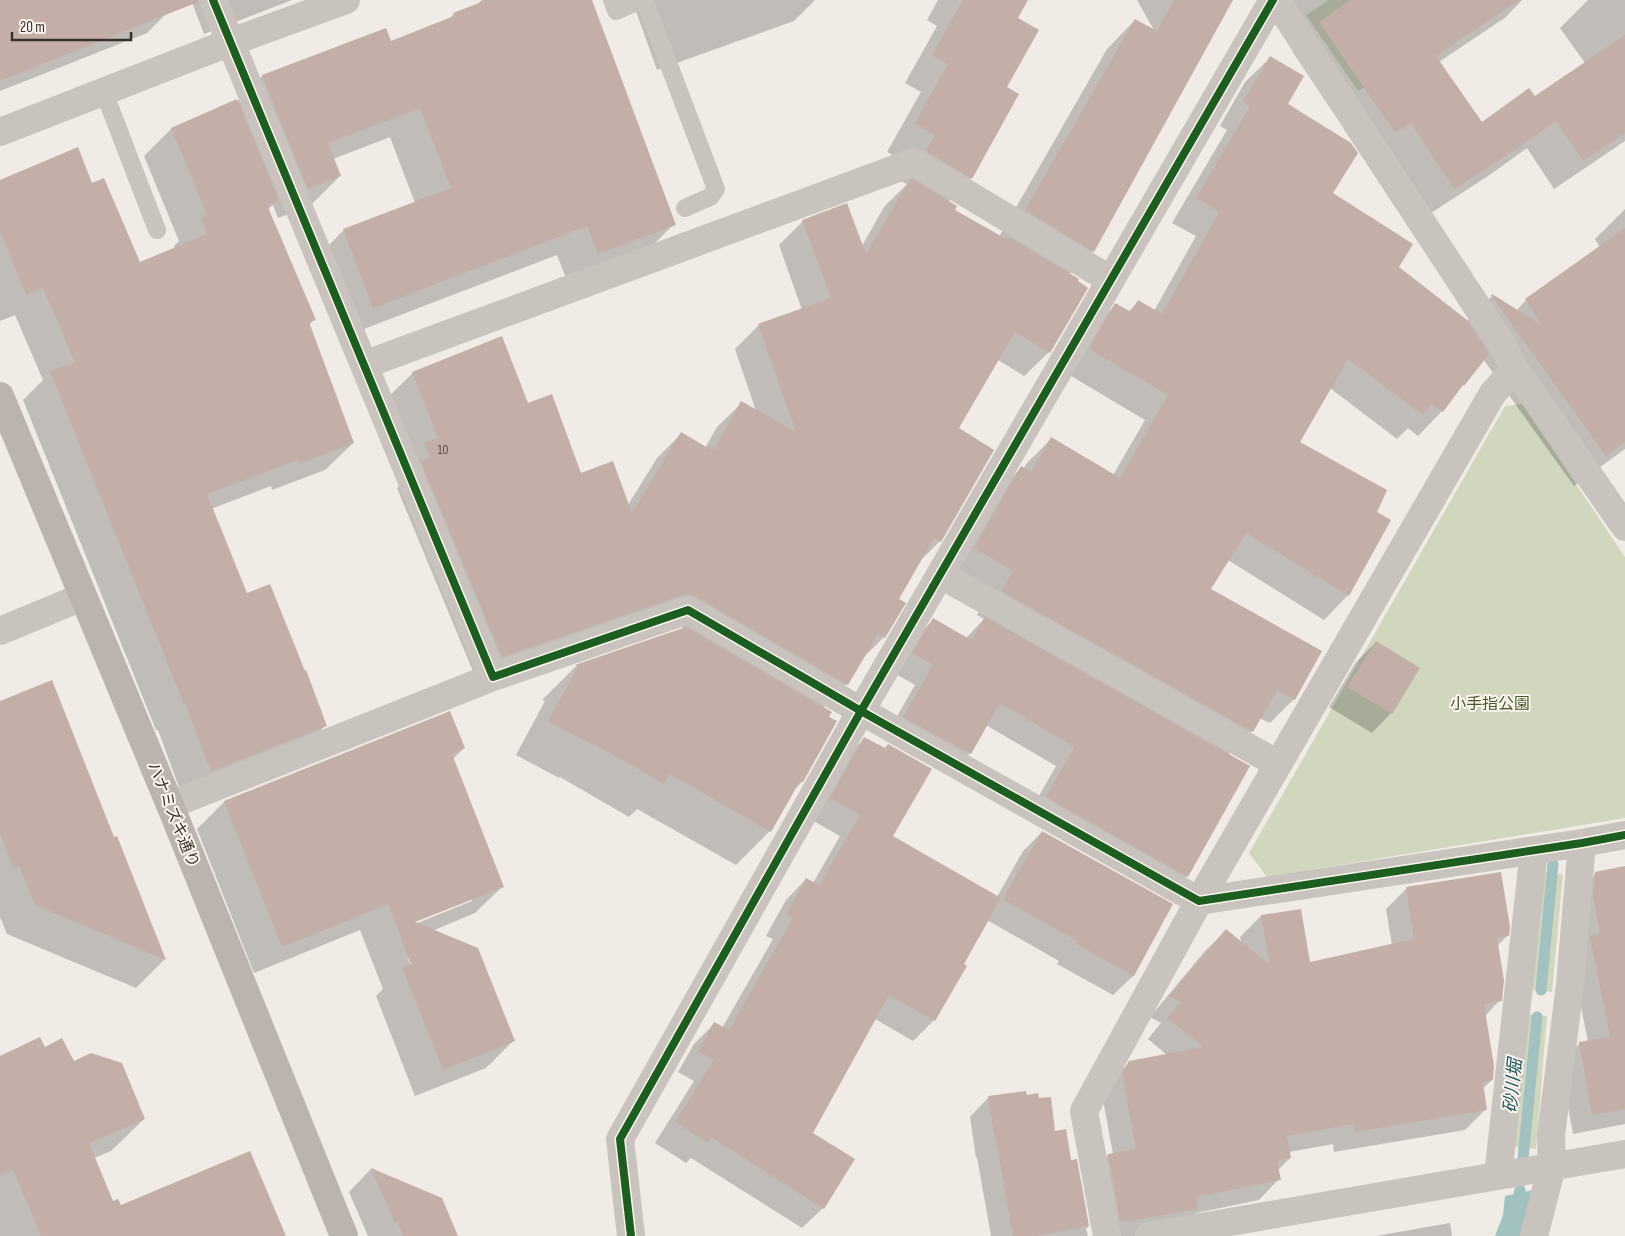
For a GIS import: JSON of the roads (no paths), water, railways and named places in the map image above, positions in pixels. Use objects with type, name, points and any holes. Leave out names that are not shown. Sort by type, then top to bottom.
[{"type":"street","points":[[213,0],[493,677]]},
{"type":"street","points":[[0,132],[231,42],[346,0]]},
{"type":"street","points":[[631,1236],[620,1139],[861,711],[1275,0],[1500,340],[1515,369],[1622,513]]},
{"type":"street","points":[[364,365],[914,162],[1111,280]]},
{"type":"street","points":[[1107,1236],[1084,1111],[1199,901],[1493,393],[1515,369]]},
{"type":"street","name":"ハナミズキ通り","points":[[0,396],[170,805],[344,1236]]},
{"type":"street","points":[[940,575],[1278,764]]},
{"type":"street","points":[[0,632],[82,597]]},
{"type":"street","points":[[170,805],[493,677],[688,610],[861,711],[1199,901],[1625,835]]},
{"type":"street","points":[[1534,1236],[1552,1166],[1552,1135],[1570,985],[1582,843]]},
{"type":"street","points":[[1498,1176],[1534,850]]},
{"type":"street","points":[[1149,1236],[1625,1154]]},
{"type":"lane","points":[[614,6],[636,2],[645,3],[716,189],[710,197],[685,208]]},
{"type":"lane","points":[[104,92],[157,230]]},
{"type":"water","points":[[1533,1190],[1524,1236],[1495,1236],[1503,1215],[1505,1196]]},
{"type":"waterway","name":"砂川堀","points":[[1541,990],[1553,864]]},
{"type":"waterway","name":"砂川堀","points":[[1523,1159],[1537,1017]]},
{"type":"waterway","name":"砂川堀","points":[[1508,1236],[1513,1223],[1520,1190]]},
{"type":"park label","name":"小手指公園","points":[[1490,704]]}]
